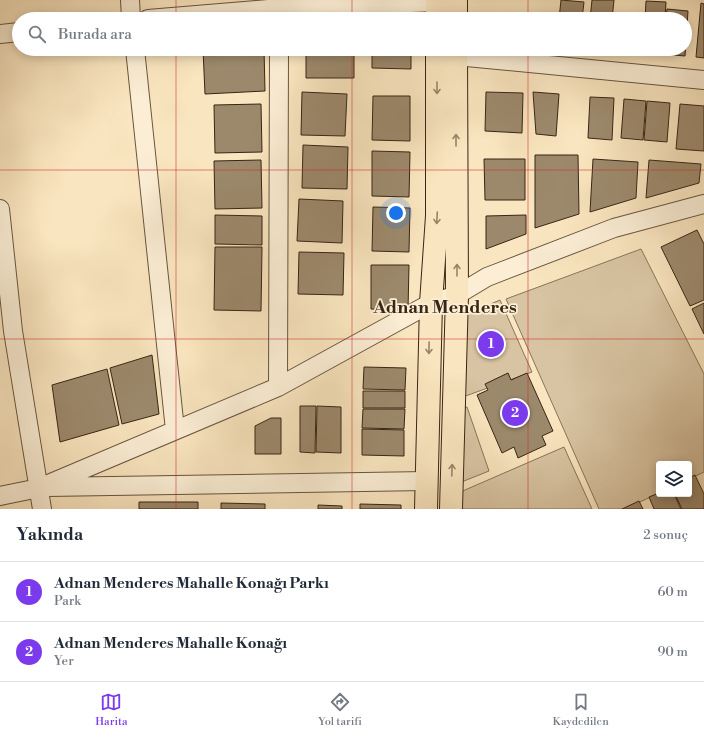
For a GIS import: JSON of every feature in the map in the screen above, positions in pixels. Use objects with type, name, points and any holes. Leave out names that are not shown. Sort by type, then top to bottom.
[{"type":"main road","points":[[449,56],[457,295],[451,509]]},
{"type":"main road","points":[[426,509],[431,303],[449,56]]},
{"type":"street","points":[[130,0],[131,12]]},
{"type":"street","points":[[316,12],[442,5]]},
{"type":"street","points":[[0,34],[12,33]]},
{"type":"street","points":[[136,56],[175,430]]},
{"type":"street","points":[[278,387],[279,56]]},
{"type":"street","points":[[493,56],[704,80]]},
{"type":"street","points":[[39,488],[278,387],[431,303],[457,295],[487,277],[614,228],[704,204]]},
{"type":"street","points":[[0,209],[7,332],[42,509]]},
{"type":"street","points":[[0,496],[39,488],[426,480]]},
{"type":"shaded area","points":[[641,249],[704,374],[704,472],[692,478],[692,461],[656,461],[656,494],[625,509],[599,509],[506,299]]},
{"type":"shaded area","points":[[500,300],[532,372],[460,398],[465,315]]},
{"type":"shaded area","points":[[467,407],[489,471],[459,483],[461,409]]},
{"type":"shaded area","points":[[564,447],[592,509],[458,509],[458,493]]},
{"type":"building","points":[[561,0],[584,2],[583,12],[560,12]]},
{"type":"building","points":[[592,0],[614,0],[613,12],[591,12]]},
{"type":"building","points":[[646,1],[666,2],[665,12],[645,12]]},
{"type":"building","points":[[701,3],[704,4],[704,58],[696,57]]},
{"type":"building","points":[[667,9],[688,11],[688,12],[667,12]]},
{"type":"building","points":[[203,56],[264,56],[265,91],[205,94]]},
{"type":"building","points":[[306,56],[354,56],[354,78],[306,78]]},
{"type":"building","points":[[372,56],[411,56],[411,69],[372,68]]},
{"type":"building","points":[[302,92],[347,94],[345,136],[301,135]]},
{"type":"building","points":[[486,92],[523,93],[522,133],[485,131]]},
{"type":"building","points":[[533,92],[559,94],[556,136],[536,134]]},
{"type":"building","points":[[373,96],[410,96],[410,141],[372,140]]},
{"type":"building","points":[[590,97],[614,98],[612,140],[588,138]]},
{"type":"building","points":[[624,99],[646,101],[643,140],[621,138]]},
{"type":"building","points":[[647,101],[670,103],[667,142],[644,140]]},
{"type":"building","points":[[261,104],[262,152],[215,153],[214,105]]},
{"type":"building","points":[[680,104],[704,106],[704,151],[676,149]]},
{"type":"building","points":[[303,145],[348,147],[347,189],[302,188]]},
{"type":"building","points":[[372,151],[410,152],[409,197],[372,196]]},
{"type":"building","points":[[535,155],[578,155],[579,214],[535,228]]},
{"type":"building","points":[[484,159],[525,159],[525,200],[485,200]]},
{"type":"building","points":[[593,159],[638,162],[636,198],[590,212]]},
{"type":"building","points":[[261,160],[262,208],[215,209],[214,161]]},
{"type":"building","points":[[649,160],[701,164],[699,183],[646,198]]},
{"type":"building","points":[[299,199],[343,201],[342,243],[297,241]]},
{"type":"building","points":[[373,207],[410,208],[409,252],[372,251]]},
{"type":"building","points":[[215,215],[262,216],[262,245],[215,244]]},
{"type":"building","points":[[526,215],[526,234],[486,249],[486,216]]},
{"type":"building","points":[[697,230],[704,244],[704,300],[690,306],[661,247]]},
{"type":"building","points":[[215,247],[262,247],[261,311],[214,310]]},
{"type":"building","points":[[299,252],[344,253],[343,295],[298,294]]},
{"type":"building","points":[[371,265],[409,265],[408,310],[371,309]]},
{"type":"building","points":[[704,303],[704,334],[692,309]]},
{"type":"building","points":[[152,355],[159,414],[122,424],[110,368]]},
{"type":"building","points":[[364,367],[406,368],[405,390],[363,389]]},
{"type":"building","points":[[107,369],[119,425],[60,442],[52,385]]},
{"type":"building","points":[[508,373],[511,380],[527,373],[553,431],[542,436],[546,445],[518,458],[514,447],[502,453],[477,395],[488,390],[485,384]]},
{"type":"building","points":[[363,391],[405,391],[405,408],[363,408]]},
{"type":"building","points":[[300,406],[316,406],[315,453],[300,452]]},
{"type":"building","points":[[317,406],[341,407],[341,453],[316,452]]},
{"type":"building","points":[[363,409],[405,409],[404,429],[362,428]]},
{"type":"building","points":[[271,418],[281,418],[281,454],[255,454],[255,426]]},
{"type":"building","points":[[362,429],[404,430],[404,456],[362,455]]},
{"type":"building","points":[[695,475],[704,494],[704,509],[682,509],[676,497],[692,497],[692,476]]},
{"type":"building","points":[[656,494],[656,497],[675,497],[681,509],[654,509],[649,497]]},
{"type":"building","points":[[639,501],[643,509],[622,509]]},
{"type":"building","points":[[139,502],[198,502],[198,509],[139,509]]},
{"type":"building","points":[[221,503],[265,504],[265,509],[221,509]]},
{"type":"building","points":[[360,504],[401,505],[401,509],[360,509]]},
{"type":"building","points":[[318,505],[342,506],[342,509],[318,509]]},
{"type":"place","name":"Adnan Menderes Mahalle Konağı Parkı","points":[[491,344]]},
{"type":"place","name":"Adnan Menderes Mahalle Konağı","points":[[515,413]]},
{"type":"district","name":"Adnan Menderes","points":[[445,307]]}]
